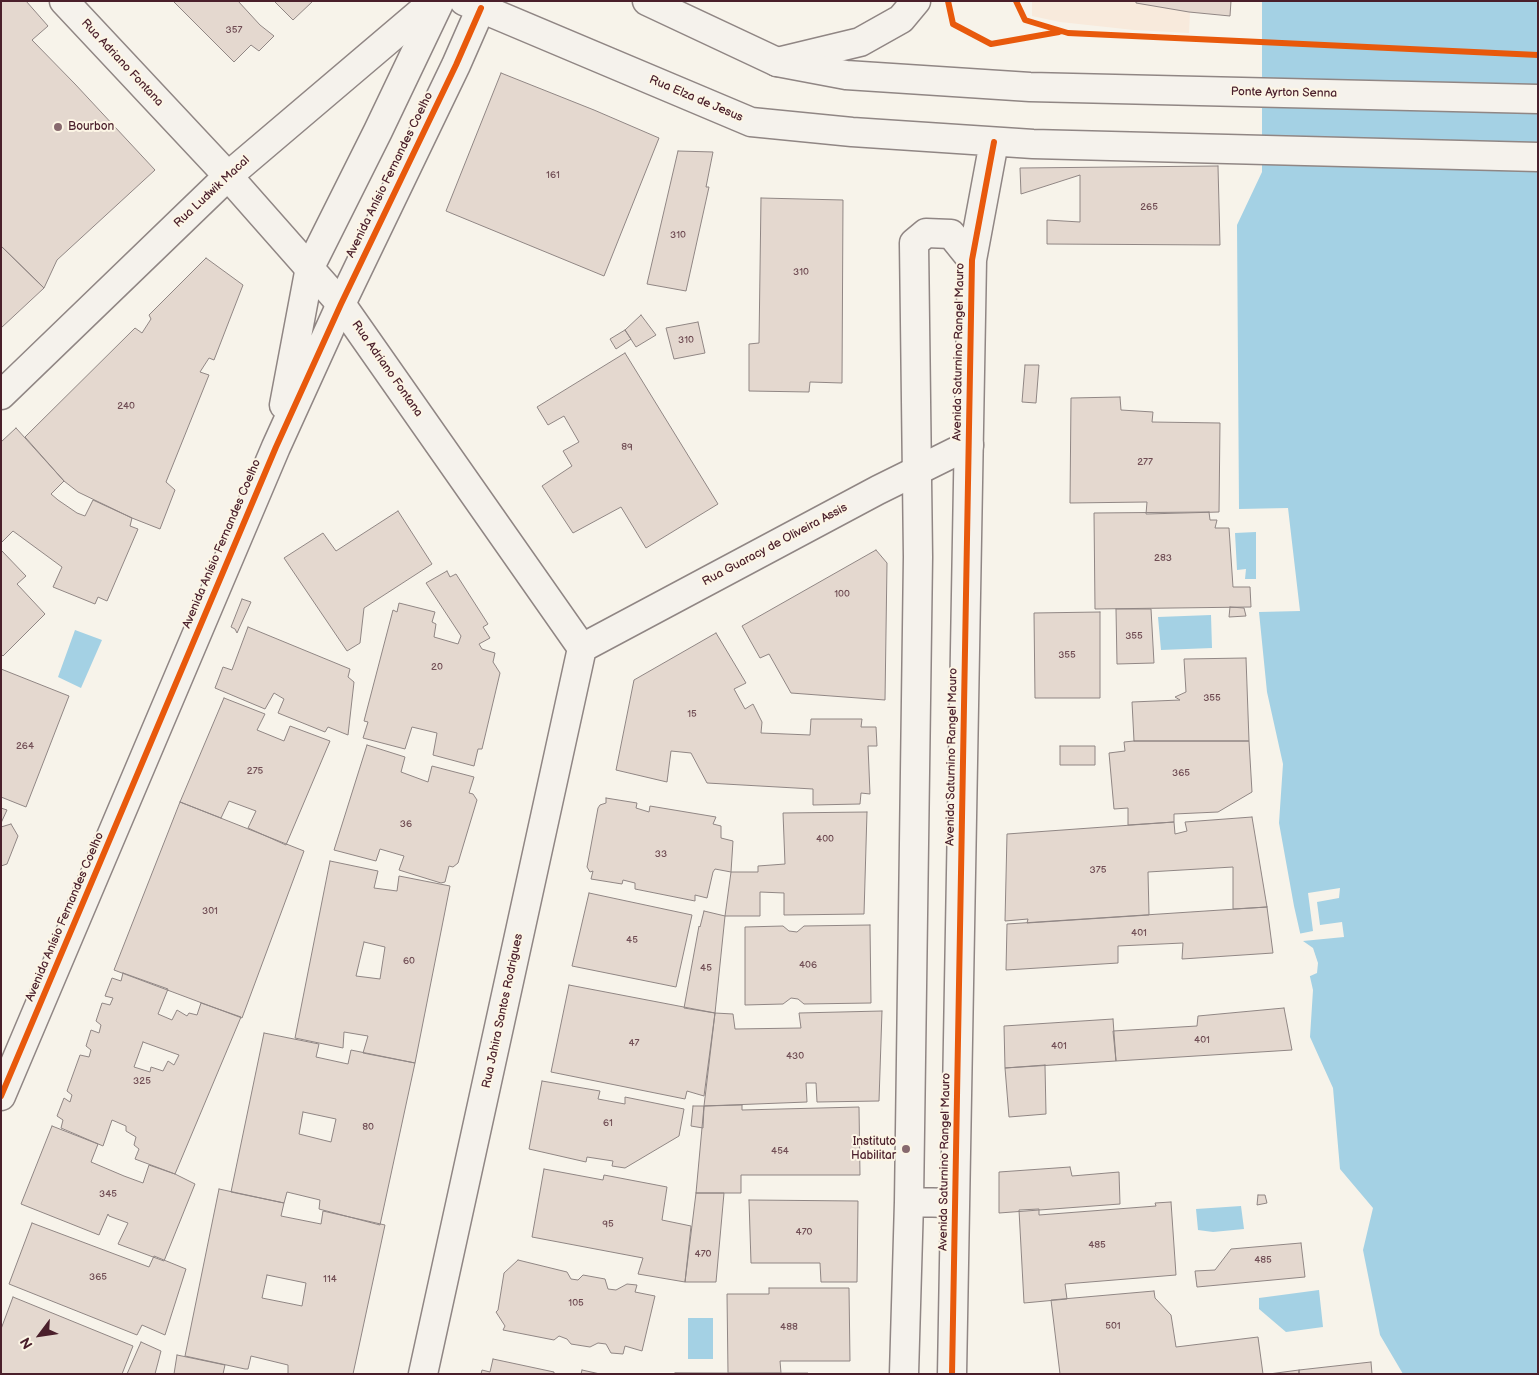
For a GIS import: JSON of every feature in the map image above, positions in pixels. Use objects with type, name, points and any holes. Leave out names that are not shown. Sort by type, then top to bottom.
[{"type":"street","name":"Rua Adriano Fontana","points":[[64,1],[228,176],[342,304],[582,648]]},
{"type":"street","name":"Rua Ludwik Macal","points":[[1,395],[228,176],[434,1]]},
{"type":"street","name":"Avenida Anísio Fernandes Coelho","points":[[276,447],[310,267],[440,1]]},
{"type":"street","points":[[647,1],[777,62],[860,42],[901,19],[916,1]]},
{"type":"street","name":"Avenida Anísio Fernandes Coelho","points":[[1,1096],[276,447],[456,64],[472,4]]},
{"type":"street","name":"Rua Elza de Jesus","points":[[472,4],[751,122],[852,132],[1032,144],[1538,157]]},
{"type":"street","name":"Ponte Ayrton Senna","points":[[777,62],[846,75],[1030,87],[1538,99]]},
{"type":"street","name":"Avenida Saturnino Rangel Mauro","points":[[952,1374],[972,260],[994,142]]},
{"type":"street","name":"Avenida Saturnino Rangel Mauro","points":[[904,1374],[910,1202],[918,557],[914,243],[926,233],[951,234],[972,260]]},
{"type":"street","name":"Rua Guaracy de Oliveira Assis","points":[[582,648],[878,490],[969,445]]},
{"type":"street","name":"Rua Jahira Santos Rodrigues","points":[[423,1374],[582,648]]},
{"type":"street","points":[[910,1202],[955,1203]]},
{"type":"shaded area","points":[[1032,1],[1231,1],[1230,16],[1190,12],[1189,33],[1134,30],[1060,22],[1032,16]]},
{"type":"water","points":[[1262,1],[1538,1],[1538,1374],[1403,1374],[1380,1335],[1363,1250],[1373,1208],[1340,1169],[1333,1088],[1310,1037],[1313,990],[1294,906],[1279,823],[1283,764],[1267,692],[1259,612],[1300,611],[1288,508],[1239,509],[1237,225],[1262,172]]},
{"type":"water","points":[[1256,532],[1256,579],[1245,579],[1246,569],[1237,570],[1235,533]]},
{"type":"water","points":[[1211,615],[1212,648],[1161,650],[1158,617]]},
{"type":"water","points":[[75,630],[102,640],[81,688],[58,677]]},
{"type":"water","points":[[1241,1206],[1244,1229],[1213,1232],[1198,1230],[1196,1209]]},
{"type":"water","points":[[1319,1290],[1323,1327],[1286,1332],[1259,1309],[1259,1298]]},
{"type":"water","points":[[688,1318],[713,1318],[713,1359],[688,1359]]},
{"type":"pier","points":[[1340,888],[1339,898],[1317,902],[1320,925],[1342,922],[1344,937],[1303,941],[1313,948],[1318,963],[1317,973],[1308,977],[1298,934],[1313,931],[1308,893]]},
{"type":"building","name":"Bourbon","points":[[1,1],[26,1],[48,26],[32,40],[155,170],[57,260],[44,288],[1,246]]},
{"type":"building","points":[[173,1],[238,1],[260,25],[274,36],[259,51],[251,45],[234,62]]},
{"type":"building","points":[[274,1],[313,1],[293,20]]},
{"type":"building","points":[[1136,1],[1231,1],[1230,16],[1189,12],[1136,3]]},
{"type":"building","points":[[501,73],[659,138],[604,276],[446,211]]},
{"type":"building","points":[[678,151],[713,152],[706,187],[709,187],[686,291],[647,284]]},
{"type":"building","points":[[1218,166],[1220,245],[1047,244],[1047,220],[1080,222],[1080,175],[1021,194],[1020,168]]},
{"type":"building","points":[[761,198],[843,200],[842,383],[810,382],[809,392],[749,391],[749,344],[759,343]]},
{"type":"building","points":[[1,246],[44,288],[1,328]]},
{"type":"building","points":[[206,258],[243,285],[214,360],[209,358],[200,372],[209,375],[166,482],[175,490],[160,529],[78,492],[64,481],[25,437],[135,328],[142,333],[151,319],[149,315]]},
{"type":"building","points":[[641,315],[656,335],[636,347],[625,330]]},
{"type":"building","points":[[698,322],[705,353],[674,359],[666,328]]},
{"type":"building","points":[[625,330],[631,339],[616,349],[610,339]]},
{"type":"building","points":[[625,353],[718,504],[646,548],[621,507],[573,533],[542,486],[572,466],[563,451],[579,442],[564,416],[548,425],[537,407]]},
{"type":"building","points":[[1025,365],[1039,365],[1036,403],[1022,402]]},
{"type":"building","points":[[1120,397],[1121,410],[1153,412],[1152,422],[1220,423],[1219,512],[1146,514],[1147,502],[1070,503],[1071,398]]},
{"type":"building","points":[[16,428],[64,481],[51,494],[58,500],[85,516],[93,500],[132,518],[130,526],[138,529],[107,601],[98,597],[95,604],[53,587],[62,567],[13,531],[1,543],[1,442]]},
{"type":"building","points":[[398,511],[432,564],[364,608],[360,643],[347,651],[284,558],[323,533],[336,551]]},
{"type":"building","points":[[1209,512],[1210,520],[1217,520],[1215,528],[1229,528],[1233,587],[1250,587],[1251,607],[1095,609],[1094,513]]},
{"type":"building","points":[[1,550],[26,576],[17,584],[45,614],[3,656],[1,654]]},
{"type":"building","points":[[876,550],[887,563],[885,700],[791,693],[769,654],[760,658],[742,626]]},
{"type":"building","points":[[447,571],[450,577],[456,574],[488,624],[483,627],[490,638],[479,644],[482,649],[495,653],[493,662],[500,673],[482,749],[478,749],[474,766],[433,755],[437,733],[412,727],[405,749],[363,738],[368,722],[364,721],[393,610],[397,612],[399,603],[435,612],[432,622],[436,624],[434,637],[458,644],[461,636],[426,583]]},
{"type":"building","points":[[242,599],[251,602],[237,633],[231,627]]},
{"type":"building","points":[[1230,607],[1244,608],[1246,616],[1229,617]]},
{"type":"building","points":[[1116,609],[1151,609],[1154,663],[1117,664]]},
{"type":"building","points":[[1100,612],[1100,698],[1035,698],[1034,613]]},
{"type":"building","points":[[248,627],[350,669],[348,677],[354,682],[348,735],[328,727],[325,732],[278,713],[284,699],[274,693],[265,709],[215,688],[223,667],[232,670]]},
{"type":"building","points":[[716,633],[746,683],[734,689],[745,709],[753,704],[762,722],[761,733],[810,735],[811,719],[862,719],[861,727],[876,727],[877,746],[868,746],[870,794],[861,793],[860,804],[813,805],[813,789],[707,783],[691,753],[671,751],[667,782],[616,770],[634,680]]},
{"type":"building","points":[[1246,658],[1249,741],[1134,741],[1132,702],[1180,700],[1175,697],[1186,692],[1184,659]]},
{"type":"building","points":[[1,669],[69,696],[26,807],[1,797]]},
{"type":"building","points":[[224,698],[265,714],[257,730],[284,741],[290,726],[330,741],[286,845],[248,828],[256,811],[229,801],[221,818],[180,802]]},
{"type":"building","points":[[1249,741],[1252,792],[1218,812],[1174,814],[1174,822],[1128,825],[1128,808],[1114,809],[1109,753],[1125,751],[1124,742]]},
{"type":"building","points":[[367,745],[405,757],[401,772],[428,782],[432,766],[474,777],[469,793],[473,794],[477,800],[458,863],[453,867],[449,866],[445,882],[441,883],[399,870],[404,856],[380,849],[376,861],[334,850]]},
{"type":"building","points":[[1060,746],[1095,746],[1095,765],[1060,765]]},
{"type":"building","points":[[606,798],[637,803],[636,808],[649,812],[650,806],[716,817],[713,824],[721,826],[721,838],[733,841],[731,872],[715,869],[707,898],[695,895],[695,901],[635,889],[635,883],[623,880],[622,884],[591,879],[593,871],[590,872],[587,867],[598,808],[606,803]]},
{"type":"building","points":[[180,802],[304,851],[242,1018],[114,970]]},
{"type":"building","points":[[1,808],[7,810],[1,823]]},
{"type":"building","points":[[867,812],[864,914],[784,915],[784,893],[760,892],[760,916],[725,916],[731,872],[758,872],[758,866],[785,864],[783,813]]},
{"type":"building","points":[[1252,817],[1267,907],[1233,909],[1233,867],[1148,872],[1149,915],[1027,923],[1028,919],[1005,921],[1007,834],[1174,822],[1175,834],[1187,831],[1185,822]]},
{"type":"building","points":[[11,824],[18,836],[7,864],[1,866],[1,827]]},
{"type":"building","points":[[330,861],[378,871],[374,888],[397,891],[399,876],[450,886],[415,1063],[363,1053],[368,1036],[344,1032],[343,1048],[295,1038]],"holes":[[[364,942],[385,947],[380,979],[356,976]]]},
{"type":"building","points":[[589,893],[692,915],[676,987],[572,966]]},
{"type":"building","points":[[1267,907],[1273,953],[1182,959],[1183,943],[1118,946],[1118,963],[1006,970],[1007,924]]},
{"type":"building","points":[[704,911],[725,916],[715,1013],[684,1008],[699,926]]},
{"type":"building","points":[[870,925],[871,1003],[804,1004],[798,999],[791,998],[783,1004],[745,1005],[745,927],[783,926],[789,931],[797,932],[804,926]]},
{"type":"building","points":[[123,973],[168,989],[158,1014],[172,1020],[177,1010],[187,1016],[189,1013],[197,1015],[201,1003],[241,1017],[175,1174],[135,1159],[139,1149],[134,1145],[136,1137],[126,1131],[126,1126],[112,1120],[103,1146],[61,1128],[63,1120],[57,1116],[64,1098],[70,1102],[72,1095],[67,1091],[80,1055],[89,1057],[91,1050],[86,1046],[91,1030],[99,1033],[101,1025],[96,1021],[102,1003],[110,1005],[113,998],[105,996],[112,978],[121,981]],"holes":[[[143,1042],[179,1055],[174,1065],[168,1061],[163,1071],[151,1067],[150,1072],[134,1067]]]},
{"type":"building","points":[[569,985],[715,1013],[704,1096],[687,1091],[685,1099],[551,1072]]},
{"type":"building","points":[[1284,1008],[1292,1050],[1116,1061],[1113,1031],[1197,1026],[1198,1016]]},
{"type":"building","points":[[882,1011],[879,1101],[817,1102],[816,1083],[806,1083],[807,1102],[704,1106],[715,1013],[733,1014],[735,1029],[801,1028],[799,1013]]},
{"type":"building","points":[[1113,1019],[1116,1061],[1005,1068],[1004,1026]]},
{"type":"building","points":[[264,1033],[319,1044],[316,1057],[348,1064],[351,1050],[415,1063],[380,1225],[319,1209],[320,1200],[287,1192],[284,1203],[231,1192]],"holes":[[[303,1112],[336,1119],[331,1142],[299,1134]]]},
{"type":"building","points":[[1045,1065],[1046,1114],[1009,1117],[1005,1068]]},
{"type":"building","points":[[542,1081],[600,1091],[598,1099],[625,1104],[625,1097],[684,1109],[679,1136],[625,1168],[612,1166],[613,1161],[587,1157],[586,1162],[529,1149]]},
{"type":"building","points":[[742,1105],[742,1110],[859,1107],[860,1175],[741,1175],[741,1193],[696,1193],[704,1106]]},
{"type":"building","points":[[693,1106],[704,1106],[703,1128],[691,1126]]},
{"type":"building","points":[[52,1126],[98,1144],[91,1162],[124,1176],[143,1183],[149,1165],[175,1174],[195,1184],[164,1261],[118,1244],[128,1223],[108,1214],[99,1235],[21,1204]]},
{"type":"building","points":[[1070,1167],[1072,1176],[1119,1172],[1120,1204],[999,1213],[999,1172]]},
{"type":"building","points":[[544,1169],[603,1180],[604,1175],[667,1187],[662,1220],[691,1226],[685,1282],[638,1274],[643,1258],[532,1237]]},
{"type":"building","points":[[219,1189],[284,1203],[281,1216],[321,1224],[323,1211],[385,1225],[353,1374],[288,1374],[288,1365],[251,1356],[248,1369],[245,1369],[185,1356]],"holes":[[[267,1275],[306,1283],[302,1306],[262,1298]]]},
{"type":"building","points":[[696,1193],[724,1193],[716,1282],[685,1282]]},
{"type":"building","points":[[1258,1195],[1265,1195],[1267,1203],[1257,1205]]},
{"type":"building","points":[[749,1200],[858,1201],[857,1282],[821,1282],[820,1263],[751,1263]]},
{"type":"building","points":[[1171,1202],[1176,1275],[1065,1284],[1067,1299],[1024,1303],[1019,1210],[1039,1209],[1039,1215],[1156,1206],[1155,1203]]},
{"type":"building","points":[[32,1223],[149,1267],[154,1256],[186,1269],[165,1335],[142,1325],[137,1335],[9,1284]]},
{"type":"building","points":[[1301,1243],[1305,1277],[1197,1287],[1195,1271],[1215,1270],[1231,1249]]},
{"type":"building","points":[[518,1260],[567,1272],[571,1279],[578,1280],[583,1275],[605,1279],[608,1289],[616,1290],[627,1284],[637,1285],[635,1292],[655,1296],[642,1351],[625,1346],[623,1354],[611,1353],[606,1344],[598,1343],[590,1347],[571,1344],[567,1339],[559,1336],[554,1340],[503,1330],[505,1326],[496,1312],[498,1310],[504,1273]]},
{"type":"building","points":[[769,1288],[849,1288],[850,1361],[780,1361],[781,1373],[728,1373],[727,1294],[769,1294]]},
{"type":"building","points":[[1154,1291],[1155,1298],[1171,1315],[1176,1347],[1258,1337],[1263,1374],[1060,1374],[1051,1300]]},
{"type":"building","points":[[13,1297],[133,1346],[122,1374],[1,1374],[1,1329]]},
{"type":"building","points":[[141,1342],[161,1351],[155,1374],[127,1374]]},
{"type":"building","points":[[177,1355],[225,1365],[223,1374],[174,1374]]},
{"type":"building","points":[[493,1359],[554,1372],[554,1374],[481,1374],[482,1370],[490,1372]]},
{"type":"building","points":[[1371,1362],[1372,1374],[1299,1374],[1299,1370]]},
{"type":"building","points":[[582,1370],[600,1374],[581,1374]]},
{"type":"building","points":[[1299,1370],[1299,1374],[1269,1374]]},
{"type":"building","points":[[675,1373],[808,1373],[808,1374]]},
{"type":"cycle path","points":[[948,1],[953,24],[991,44],[1059,32]]},
{"type":"cycle path","points":[[1016,1],[1025,20],[1068,33],[1538,55]]},
{"type":"cycle path","points":[[1,1096],[276,447],[341,304],[456,65],[481,8]]},
{"type":"cycle path","points":[[952,1374],[972,260],[994,142]]},
{"type":"place","name":"Bourbon","points":[[58,127]]},
{"type":"place","name":"Instituto Habilitar","points":[[906,1149]]}]
